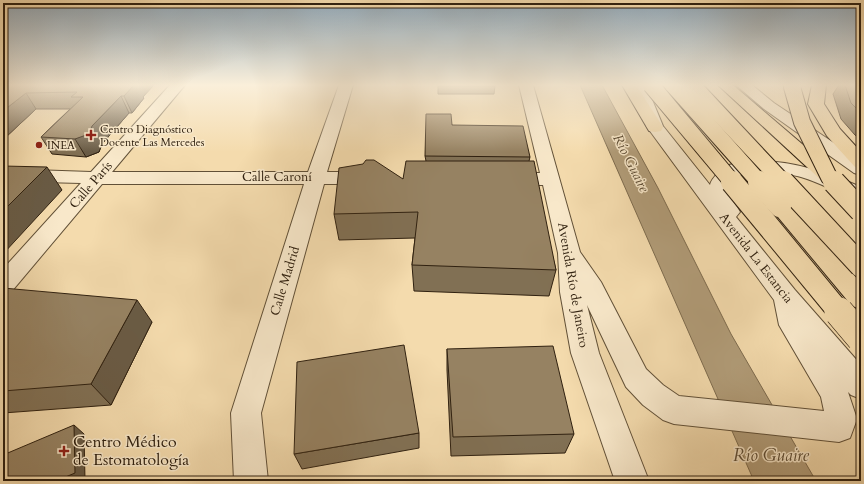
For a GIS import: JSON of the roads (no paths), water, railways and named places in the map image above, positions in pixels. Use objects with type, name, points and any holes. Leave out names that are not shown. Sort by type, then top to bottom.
[{"type":"highway","points":[[643,108],[655,127]]},
{"type":"highway","points":[[670,108],[861,338]]},
{"type":"highway","points":[[693,108],[861,299]]},
{"type":"highway","points":[[713,108],[861,266]]},
{"type":"highway","points":[[751,108],[829,177],[861,211]]},
{"type":"highway","points":[[798,108],[802,122],[829,177]]},
{"type":"highway","points":[[818,108],[833,132],[861,163]]},
{"type":"street","name":"Calle París","points":[[3,284],[158,108]]},
{"type":"street","name":"Calle Madrid","points":[[251,481],[246,413],[316,177],[339,108]]},
{"type":"street","name":"Avenida Río de Janeiro","points":[[532,108],[552,179],[569,253],[572,292],[585,353],[632,481]]},
{"type":"street","name":"Avenida La Estancia","points":[[648,108],[655,127],[786,297],[861,386]]},
{"type":"street","points":[[771,108],[861,169]]},
{"type":"street","points":[[761,263],[719,193],[720,182],[732,171],[759,166],[784,167],[820,175],[861,194]]},
{"type":"street","name":"Calle Caroní","points":[[3,175],[97,178],[388,178]]},
{"type":"street","points":[[491,179],[552,179]]},
{"type":"street","points":[[569,253],[592,289],[636,378],[652,395],[674,410],[839,427],[842,419],[834,393],[792,325],[786,297]]},
{"type":"water","name":"Río Guaire","points":[[590,108],[614,108],[658,188],[731,334],[816,481],[754,481]]},
{"type":"place","name":"Centro Diagnóstico Docente Las Mercedes","points":[[91,135]]},
{"type":"place","name":"INEA","points":[[39,145]]},
{"type":"place","name":"Centro Médico de Estomatología","points":[[64,451]]}]
